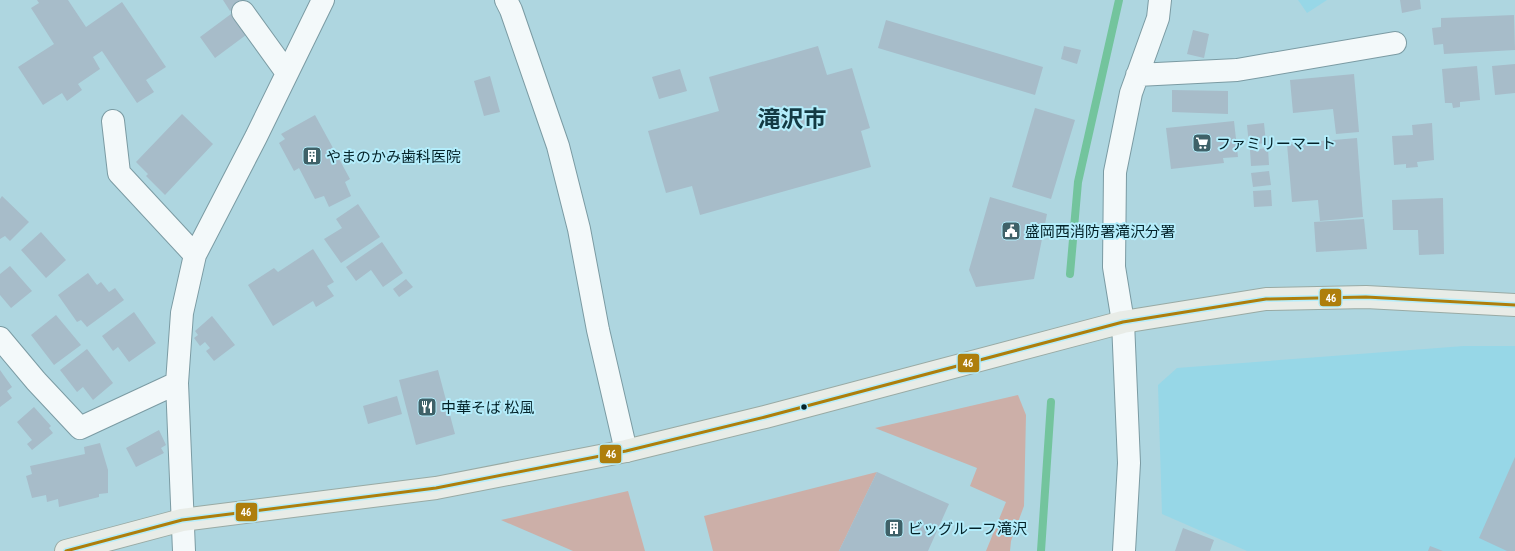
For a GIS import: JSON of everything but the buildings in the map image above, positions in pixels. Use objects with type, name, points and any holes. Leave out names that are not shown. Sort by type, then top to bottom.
[{"type":"main road","points":[[66,551],[182,520],[443,487],[626,451],[780,413],[1123,322],[1266,299],[1366,297],[1515,305]]},
{"type":"street","points":[[184,551],[177,383],[182,313],[195,255],[323,0]]},
{"type":"street","points":[[506,0],[511,10],[558,146],[579,229],[598,330],[626,451]]},
{"type":"street","points":[[1124,551],[1129,463],[1123,322],[1114,267],[1115,172],[1131,93],[1158,18],[1160,0]]},
{"type":"street","points":[[244,12],[287,73]]},
{"type":"street","points":[[1137,75],[1237,70],[1395,43]]},
{"type":"street","points":[[113,121],[119,173],[195,255]]},
{"type":"street","points":[[0,338],[36,381],[80,428],[177,383]]},
{"type":"shaded area","points":[[1298,0],[1327,0],[1307,13]]},
{"type":"shaded area","points":[[1464,346],[1515,346],[1515,551],[1247,551],[1162,514],[1158,385],[1177,368]]},
{"type":"shaded area","points":[[1018,395],[1026,415],[1024,506],[1011,541],[1010,551],[986,551],[1006,502],[970,486],[977,468],[875,428]]},
{"type":"shaded area","points":[[877,472],[839,551],[713,551],[704,516]]},
{"type":"shaded area","points":[[628,491],[645,551],[573,551],[501,520]]},
{"type":"waterway","points":[[1070,274],[1078,182],[1119,0]]},
{"type":"waterway","points":[[1041,551],[1051,402]]},
{"type":"transit line","name":"46","points":[[66,551],[182,520],[436,488],[626,451],[765,417],[1123,322],[1266,299],[1366,297],[1515,305]]},
{"type":"place","name":"ファミリーマート","points":[[1202,143]]},
{"type":"place","name":"やまのかみ歯科医院","points":[[312,156]]},
{"type":"place","name":"盛岡西消防署滝沢分署","points":[[1011,231]]},
{"type":"place","name":"中華そば 松風","points":[[427,407]]},
{"type":"place","name":"ビッグルーフ滝沢","points":[[894,528]]},
{"type":"district","name":"滝沢市","points":[[792,118]]}]
